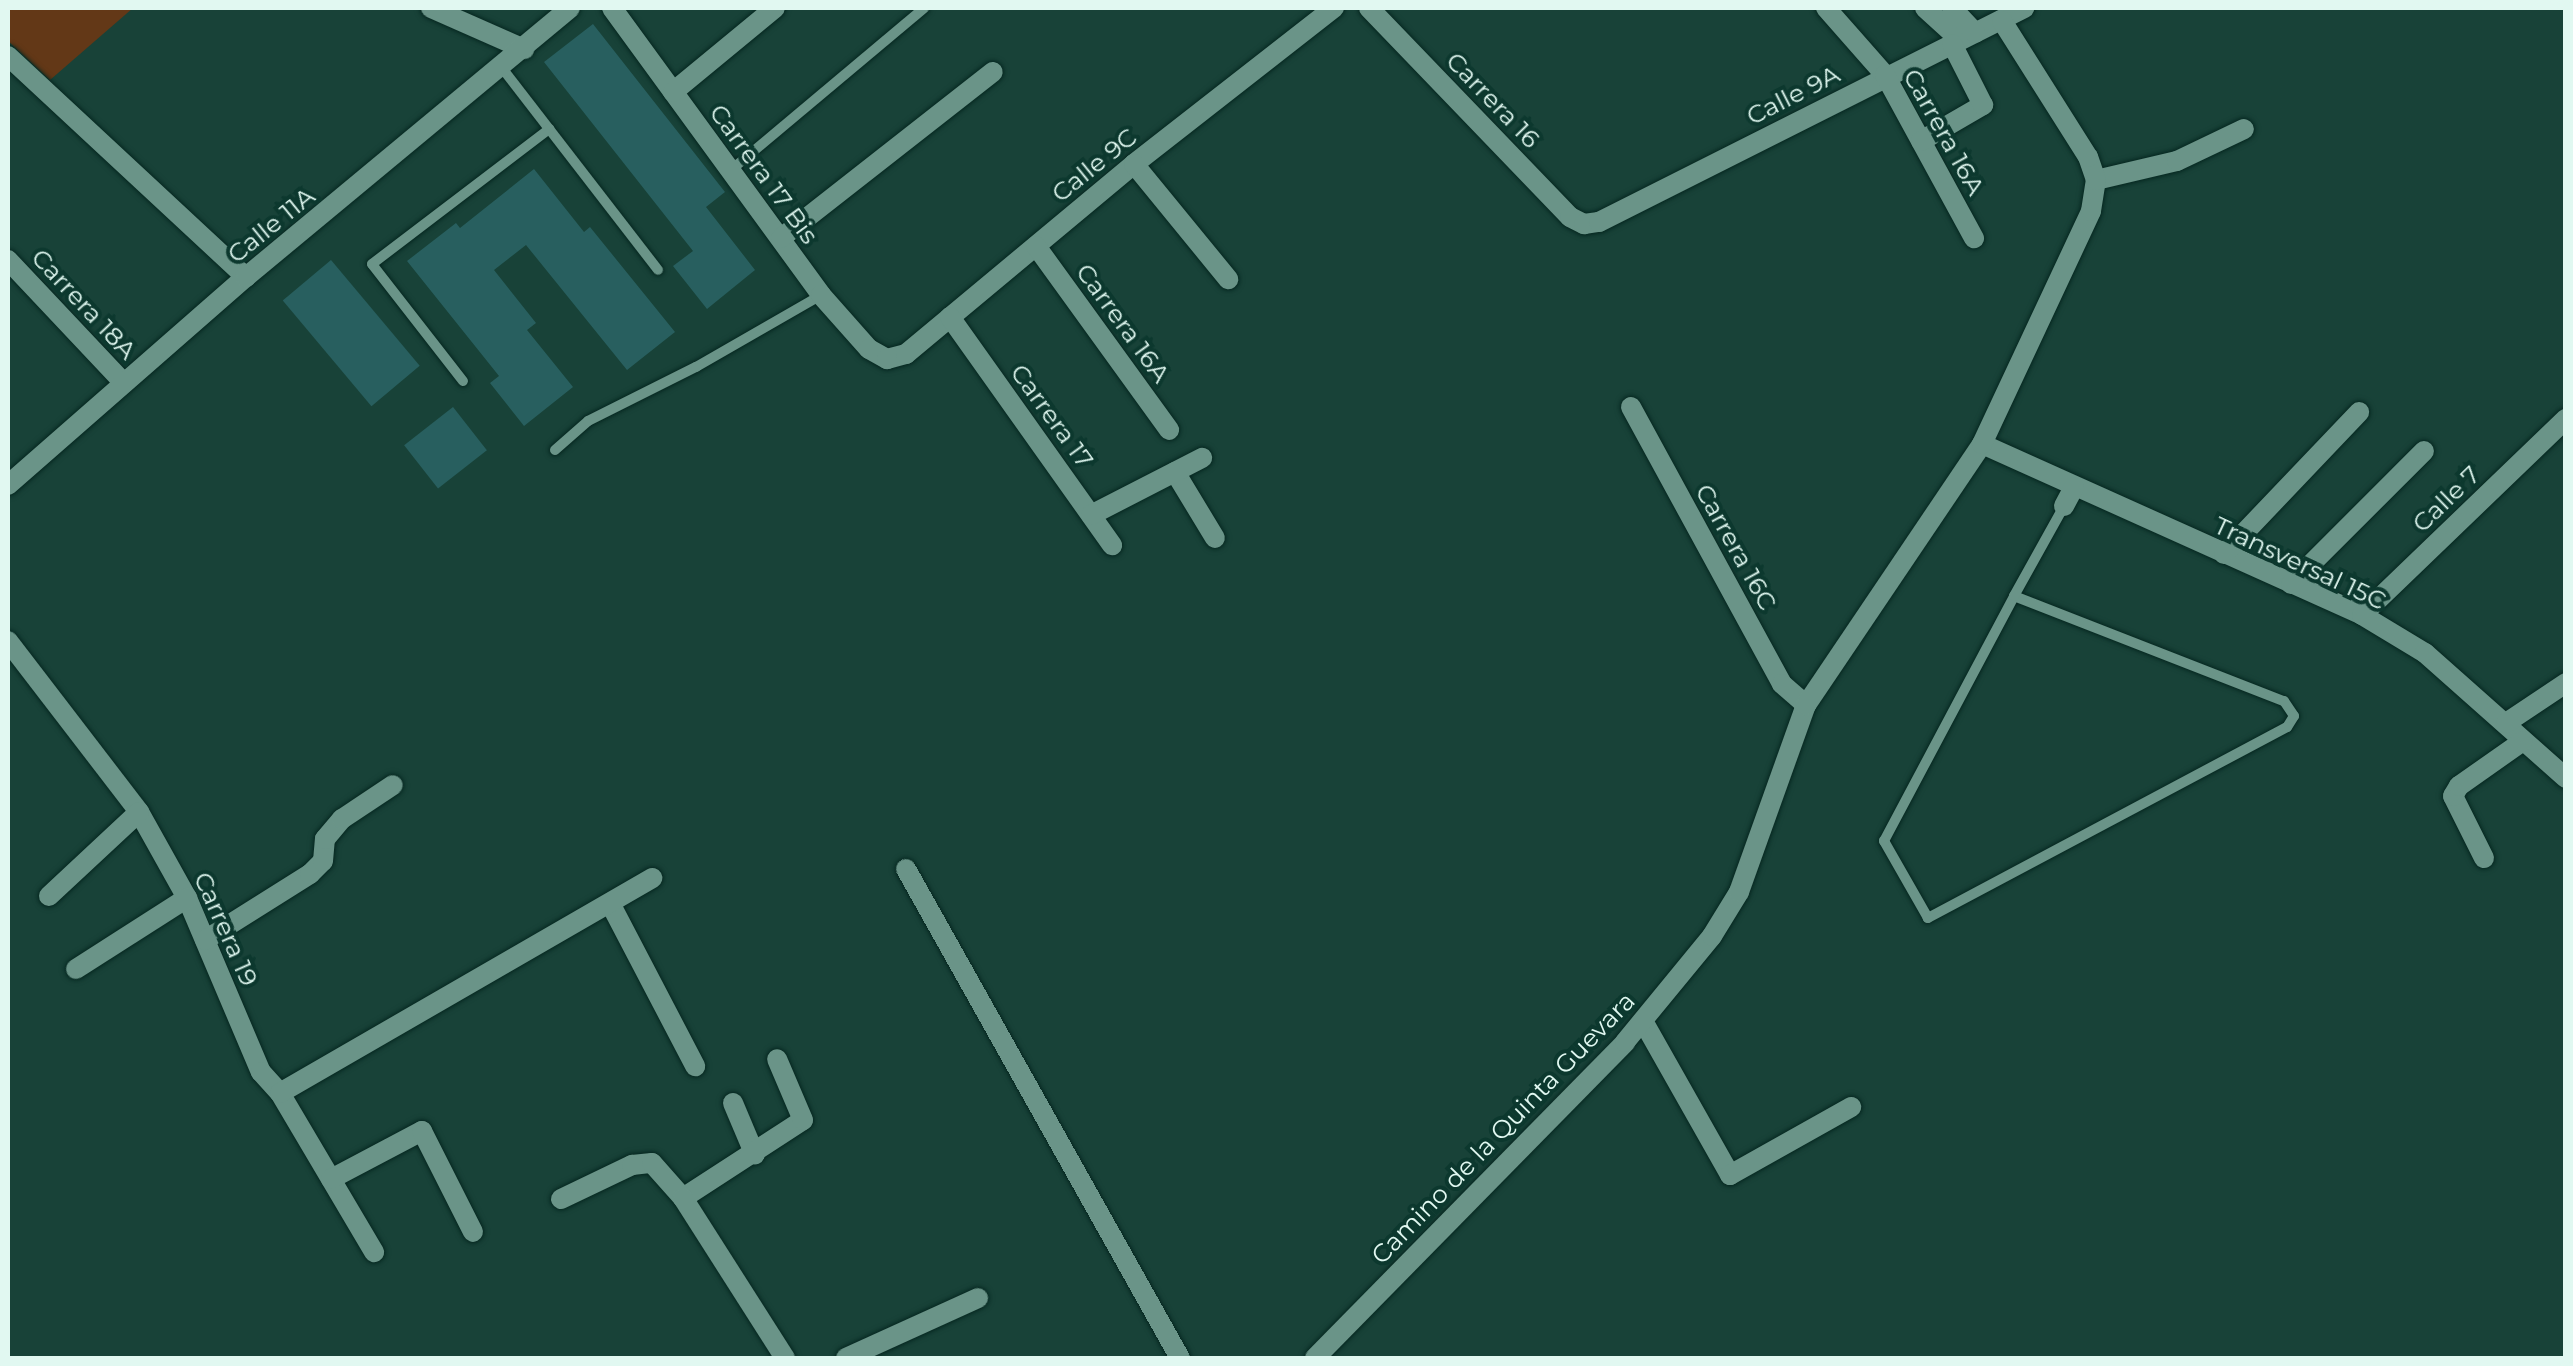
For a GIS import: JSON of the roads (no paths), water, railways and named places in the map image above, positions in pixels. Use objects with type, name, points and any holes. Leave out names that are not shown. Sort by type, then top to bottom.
[{"type":"street","points":[[431,8],[524,49]]},
{"type":"street","name":"Calle 11A","points":[[8,484],[246,277],[570,8]]},
{"type":"street","name":"Carrera 17 Bis","points":[[612,8],[821,295],[869,349],[887,360]]},
{"type":"street","points":[[673,92],[775,8]]},
{"type":"street","name":"Calle 9C","points":[[887,360],[906,354],[1134,164],[1334,8]]},
{"type":"street","name":"Carrera 16","points":[[1369,8],[1570,216],[1584,224]]},
{"type":"street","name":"Carrera 16A","points":[[1826,8],[1885,75],[1974,238]]},
{"type":"street","points":[[1925,8],[1962,39]]},
{"type":"street","points":[[1921,141],[1983,104],[1952,8]]},
{"type":"street","name":"Calle 9A","points":[[1584,224],[1599,222],[2024,8]]},
{"type":"street","points":[[2002,21],[2088,158],[2096,180],[2177,162],[2244,129]]},
{"type":"street","points":[[8,56],[246,277]]},
{"type":"street","points":[[781,238],[993,72]]},
{"type":"street","points":[[1134,164],[1228,279]]},
{"type":"street","name":"Camino de la Quinta Guevara","points":[[1315,1358],[1642,1021],[1712,936],[1740,892],[1806,704],[1982,444],[2091,211],[2096,180]]},
{"type":"street","name":"Carrera 16A","points":[[1036,246],[1169,430]]},
{"type":"street","name":"Carrera 18A","points":[[8,260],[124,384]]},
{"type":"street","name":"Carrera 17","points":[[950,317],[1112,545]]},
{"type":"street","name":"Carrera 16C","points":[[1631,407],[1782,684],[1806,704]]},
{"type":"street","points":[[2224,554],[2359,412]]},
{"type":"street","name":"Calle 7","points":[[2362,615],[2566,419]]},
{"type":"street","name":"Transversal 15C","points":[[1982,444],[2069,497],[2224,554],[2362,615],[2425,653],[2566,778]]},
{"type":"street","points":[[2290,584],[2424,451]]},
{"type":"street","points":[[1091,515],[1202,458]]},
{"type":"street","points":[[1175,472],[1216,538]]},
{"type":"street","name":"Carrera 19","points":[[8,643],[138,812],[187,898],[261,1072],[280,1093],[374,1252]]},
{"type":"street","points":[[2506,723],[2566,683]]},
{"type":"street","points":[[2484,858],[2453,796],[2459,786],[2524,740]]},
{"type":"street","points":[[205,940],[310,874],[323,861],[325,839],[342,819],[392,785]]},
{"type":"street","points":[[48,896],[138,812]]},
{"type":"street","points":[[906,869],[1180,1358]]},
{"type":"street","points":[[280,1093],[611,906],[652,878]]},
{"type":"street","points":[[76,969],[187,898]]},
{"type":"street","points":[[611,906],[695,1066]]},
{"type":"street","points":[[1642,1021],[1730,1175],[1851,1107]]},
{"type":"street","points":[[683,1198],[803,1120],[777,1059]]},
{"type":"street","points":[[733,1103],[754,1155]]},
{"type":"street","points":[[331,1180],[422,1131],[472,1232]]},
{"type":"street","points":[[561,1199],[632,1165],[652,1163],[683,1198],[785,1358]]},
{"type":"street","points":[[846,1358],[978,1298]]},
{"type":"lane","points":[[730,170],[924,8]]},
{"type":"lane","points":[[502,68],[658,270]]},
{"type":"lane","points":[[462,381],[372,264],[549,129]]},
{"type":"lane","points":[[555,450],[588,421],[696,367],[821,295]]},
{"type":"lane","points":[[2014,596],[2284,701],[2294,716],[2287,727],[1928,918],[1884,841],[2014,596],[2069,497]]}]
